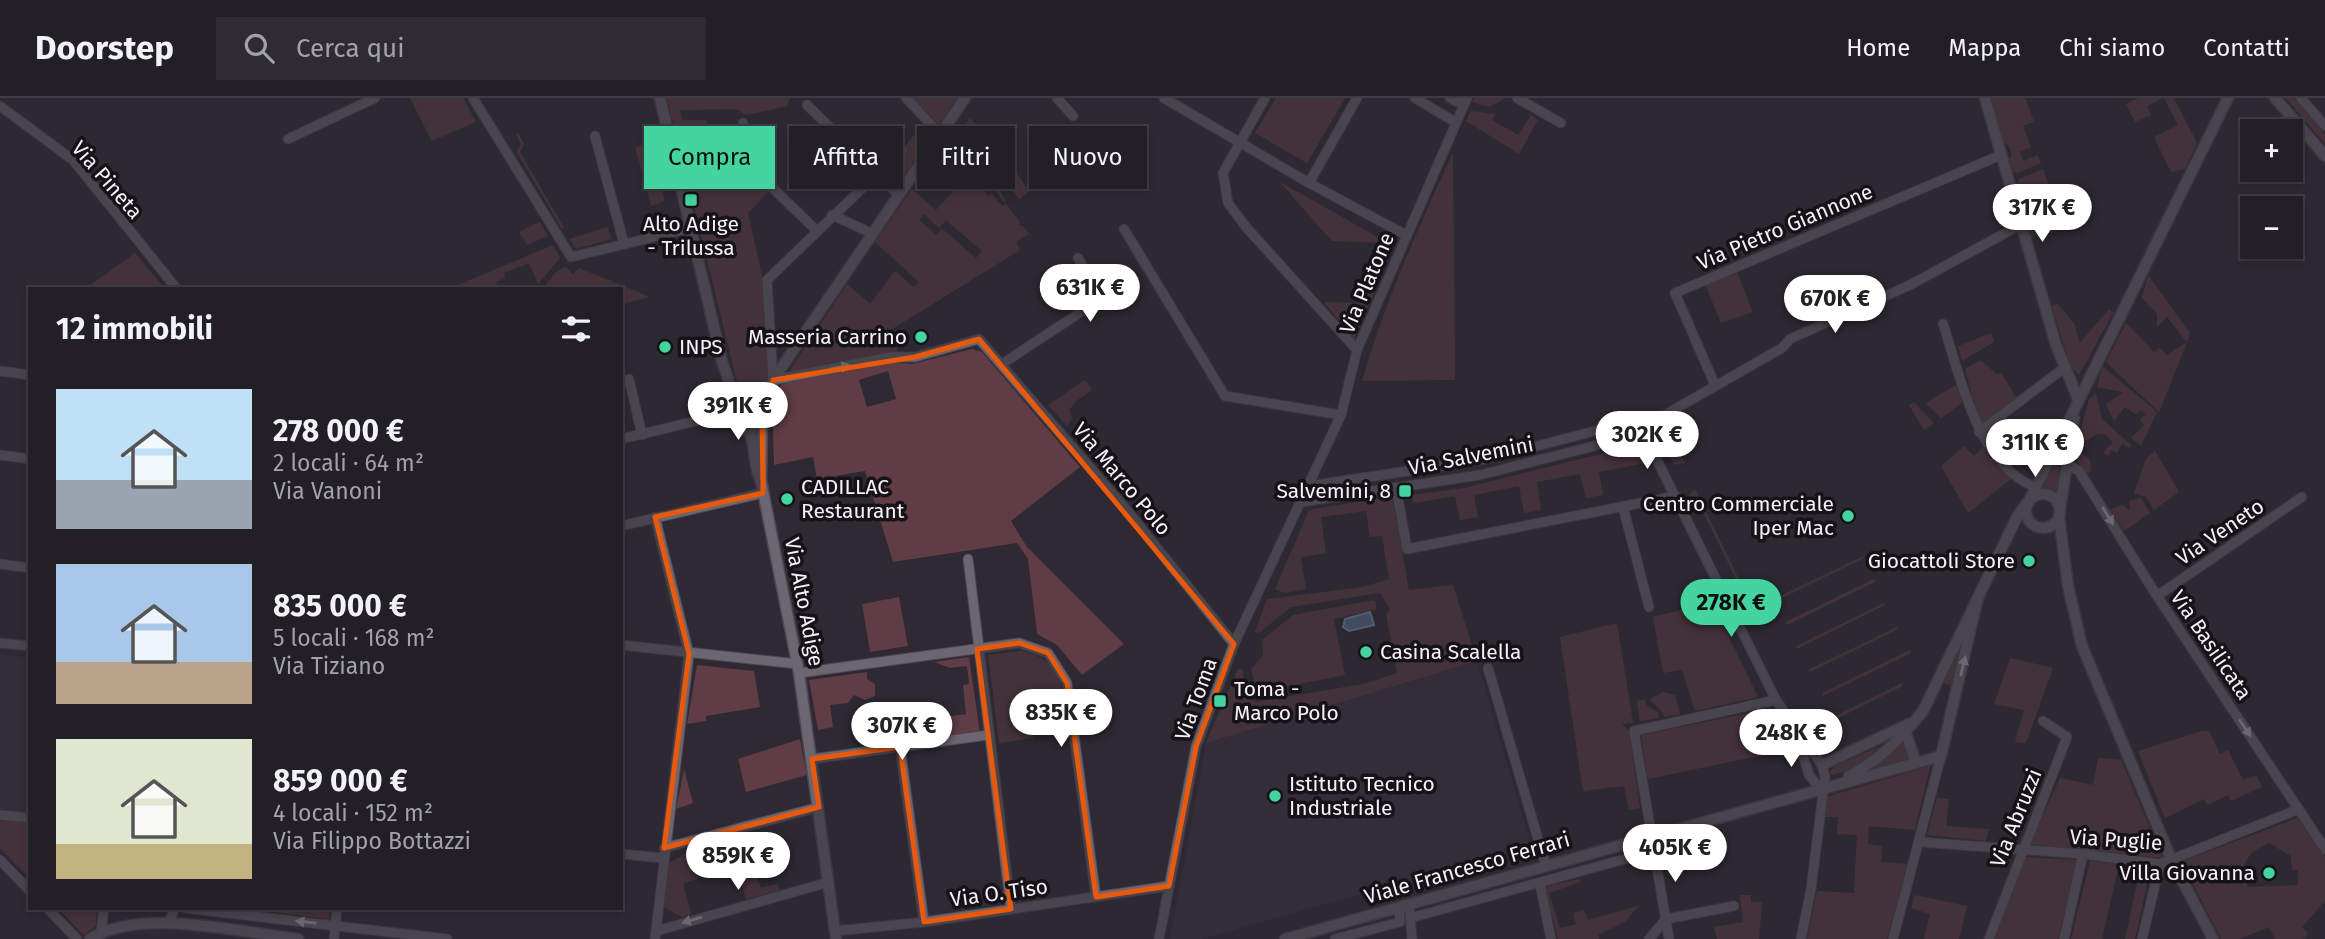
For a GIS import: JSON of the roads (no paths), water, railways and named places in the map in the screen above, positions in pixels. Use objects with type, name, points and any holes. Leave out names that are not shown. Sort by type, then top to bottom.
[{"type":"street","points":[[288,139],[375,98]]},
{"type":"street","points":[[473,98],[571,257],[691,228]]},
{"type":"street","name":"Via Alto Adige","points":[[660,98],[729,384],[750,410],[762,487],[798,668],[835,935]]},
{"type":"street","points":[[906,98],[932,126]]},
{"type":"street","points":[[946,126],[965,98]]},
{"type":"street","points":[[1057,98],[1073,116]]},
{"type":"street","points":[[1164,98],[1308,183],[1406,235]]},
{"type":"street","points":[[1265,98],[1223,173],[1228,203],[1246,228],[1357,351]]},
{"type":"street","points":[[1308,183],[1357,98]]},
{"type":"street","points":[[1415,98],[1455,122]]},
{"type":"street","points":[[1450,98],[1465,101]]},
{"type":"street","points":[[1517,98],[1561,122]]},
{"type":"street","points":[[1985,98],[2020,225],[2077,402],[2060,513],[2063,547],[2082,646],[2172,861],[2213,939]]},
{"type":"street","points":[[1893,939],[1920,842],[1978,597],[2053,452],[2228,98]]},
{"type":"street","points":[[2275,98],[2325,156]]},
{"type":"street","points":[[2301,98],[2325,126]]},
{"type":"street","name":"Via Platone","points":[[1309,486],[1341,415],[1357,351],[1465,101]]},
{"type":"street","points":[[807,104],[829,126]]},
{"type":"street","name":"Via Pineta","points":[[0,106],[73,160],[175,287]]},
{"type":"street","points":[[743,123],[755,171],[816,230]]},
{"type":"street","points":[[595,136],[624,244]]},
{"type":"street","name":"Via Pietro Giannone","points":[[1715,385],[1675,293],[2001,155]]},
{"type":"street","points":[[623,439],[750,410],[772,383],[917,168]]},
{"type":"street","points":[[772,383],[767,280],[860,189]]},
{"type":"street","points":[[893,189],[899,195]]},
{"type":"street","points":[[832,215],[871,233]]},
{"type":"street","points":[[1801,939],[1811,889],[1821,790],[1825,778],[1822,765],[1776,700],[1643,431],[1715,385],[1783,348],[1790,340],[1910,285],[2020,225]]},
{"type":"street","points":[[1124,229],[1225,396],[1341,415]]},
{"type":"street","points":[[1002,364],[1102,298],[1078,258]]},
{"type":"street","points":[[1943,324],[1979,432],[2017,478],[2035,487]]},
{"type":"street","name":"Via Marco Polo","points":[[772,383],[890,358],[915,357],[979,339],[1126,509],[1234,644]]},
{"type":"street","points":[[1979,432],[2064,368]]},
{"type":"street","points":[[0,371],[28,375]]},
{"type":"street","points":[[625,380],[642,435]]},
{"type":"street","points":[[708,418],[723,402],[729,384]]},
{"type":"street","points":[[708,418],[733,420],[744,428],[757,426],[750,410]]},
{"type":"street","name":"Via Alto Adige","points":[[750,410],[737,421],[752,436],[754,470],[762,487]]},
{"type":"street","name":"Via Salvemini","points":[[1301,502],[1480,475],[1643,431],[1637,420],[1487,458],[1309,486]]},
{"type":"street","points":[[2053,452],[2061,452],[2067,460]]},
{"type":"street","points":[[0,455],[28,459]]},
{"type":"street","name":"Via Basilicata","points":[[2067,460],[2079,471],[2157,596],[2325,849]]},
{"type":"street","name":"Via Toma","points":[[1159,939],[1196,747],[1234,644],[1309,486]]},
{"type":"street","points":[[623,525],[762,487]]},
{"type":"street","points":[[1396,487],[1407,549],[1676,496]]},
{"type":"street","points":[[2028,501],[2040,493],[2052,496],[2060,513]]},
{"type":"street","name":"Via Veneto","points":[[2157,596],[2302,497]]},
{"type":"street","points":[[2028,501],[2027,520],[2053,534],[2063,547]]},
{"type":"street","points":[[1623,507],[1649,607]]},
{"type":"street","points":[[2005,541],[2020,530],[2052,525],[2060,513]]},
{"type":"street","points":[[655,517],[689,654],[655,935],[829,882]]},
{"type":"street","points":[[968,559],[1011,909]]},
{"type":"street","points":[[0,564],[28,568]]},
{"type":"street","name":"Viale Francesco Ferrari","points":[[1821,790],[1864,768],[1906,734],[1935,686],[1978,597]]},
{"type":"street","points":[[0,643],[28,646]]},
{"type":"street","points":[[623,645],[798,668],[1019,643],[1048,653],[1067,683],[1096,897]]},
{"type":"street","points":[[1488,668],[1546,866]]},
{"type":"street","points":[[1935,686],[1957,692]]},
{"type":"street","points":[[1669,939],[1634,732],[1776,700]]},
{"type":"street","name":"Via Abruzzi","points":[[1989,939],[2067,737],[2043,721]]},
{"type":"street","points":[[1822,765],[1914,722]]},
{"type":"street","points":[[1795,729],[1809,775],[1821,790]]},
{"type":"street","points":[[1906,734],[1916,762]]},
{"type":"street","points":[[812,759],[988,735]]},
{"type":"street","points":[[900,747],[923,922]]},
{"type":"street","name":"Viale Francesco Ferrari","points":[[1285,939],[1314,935],[1404,906],[1651,835],[1941,756]]},
{"type":"street","points":[[623,854],[663,853],[819,807]]},
{"type":"street","name":"Via Puglie","points":[[1920,842],[2083,854],[2160,864],[2299,809]]},
{"type":"street","points":[[0,815],[28,818]]},
{"type":"street","points":[[1410,918],[1654,851]]},
{"type":"street","points":[[2064,939],[2083,854]]},
{"type":"street","points":[[0,860],[28,889]]},
{"type":"street","points":[[2142,939],[2160,864]]},
{"type":"street","points":[[1540,884],[1552,939]]},
{"type":"street","name":"Via O. Tiso","points":[[835,935],[1169,886]]},
{"type":"street","points":[[1404,906],[1410,918],[1412,939]]},
{"type":"street","points":[[1335,939],[1400,922],[1404,906]]},
{"type":"street","points":[[1649,939],[1666,919],[1734,906]]},
{"type":"street","points":[[49,910],[77,939]]},
{"type":"street","points":[[101,932],[104,910]]},
{"type":"street","points":[[168,923],[174,910]]},
{"type":"street","points":[[203,910],[447,939]]},
{"type":"street","points":[[334,939],[338,910]]},
{"type":"street","points":[[90,939],[101,932],[129,923],[168,923],[298,939]]},
{"type":"water","points":[[1370,612],[1374,625],[1349,631],[1343,627],[1345,619]]},
{"type":"place","name":"Alto Adige - Trilussa","points":[[691,200]]},
{"type":"place","name":"Masseria Carrino","points":[[921,337]]},
{"type":"place","name":"INPS","points":[[665,347]]},
{"type":"place","name":"Salvemini, 8","points":[[1405,491]]},
{"type":"place","name":"CADILLAC Restaurant","points":[[787,499]]},
{"type":"place","name":"Centro Commerciale Iper Mac","points":[[1848,516]]},
{"type":"place","name":"Giocattoli Store","points":[[2029,561]]},
{"type":"place","name":"Casina Scalella","points":[[1366,652]]},
{"type":"place","name":"Toma - Marco Polo","points":[[1220,701]]},
{"type":"place","name":"Istituto Tecnico Industriale","points":[[1275,796]]},
{"type":"place","name":"Villa Giovanna","points":[[2269,873]]}]
